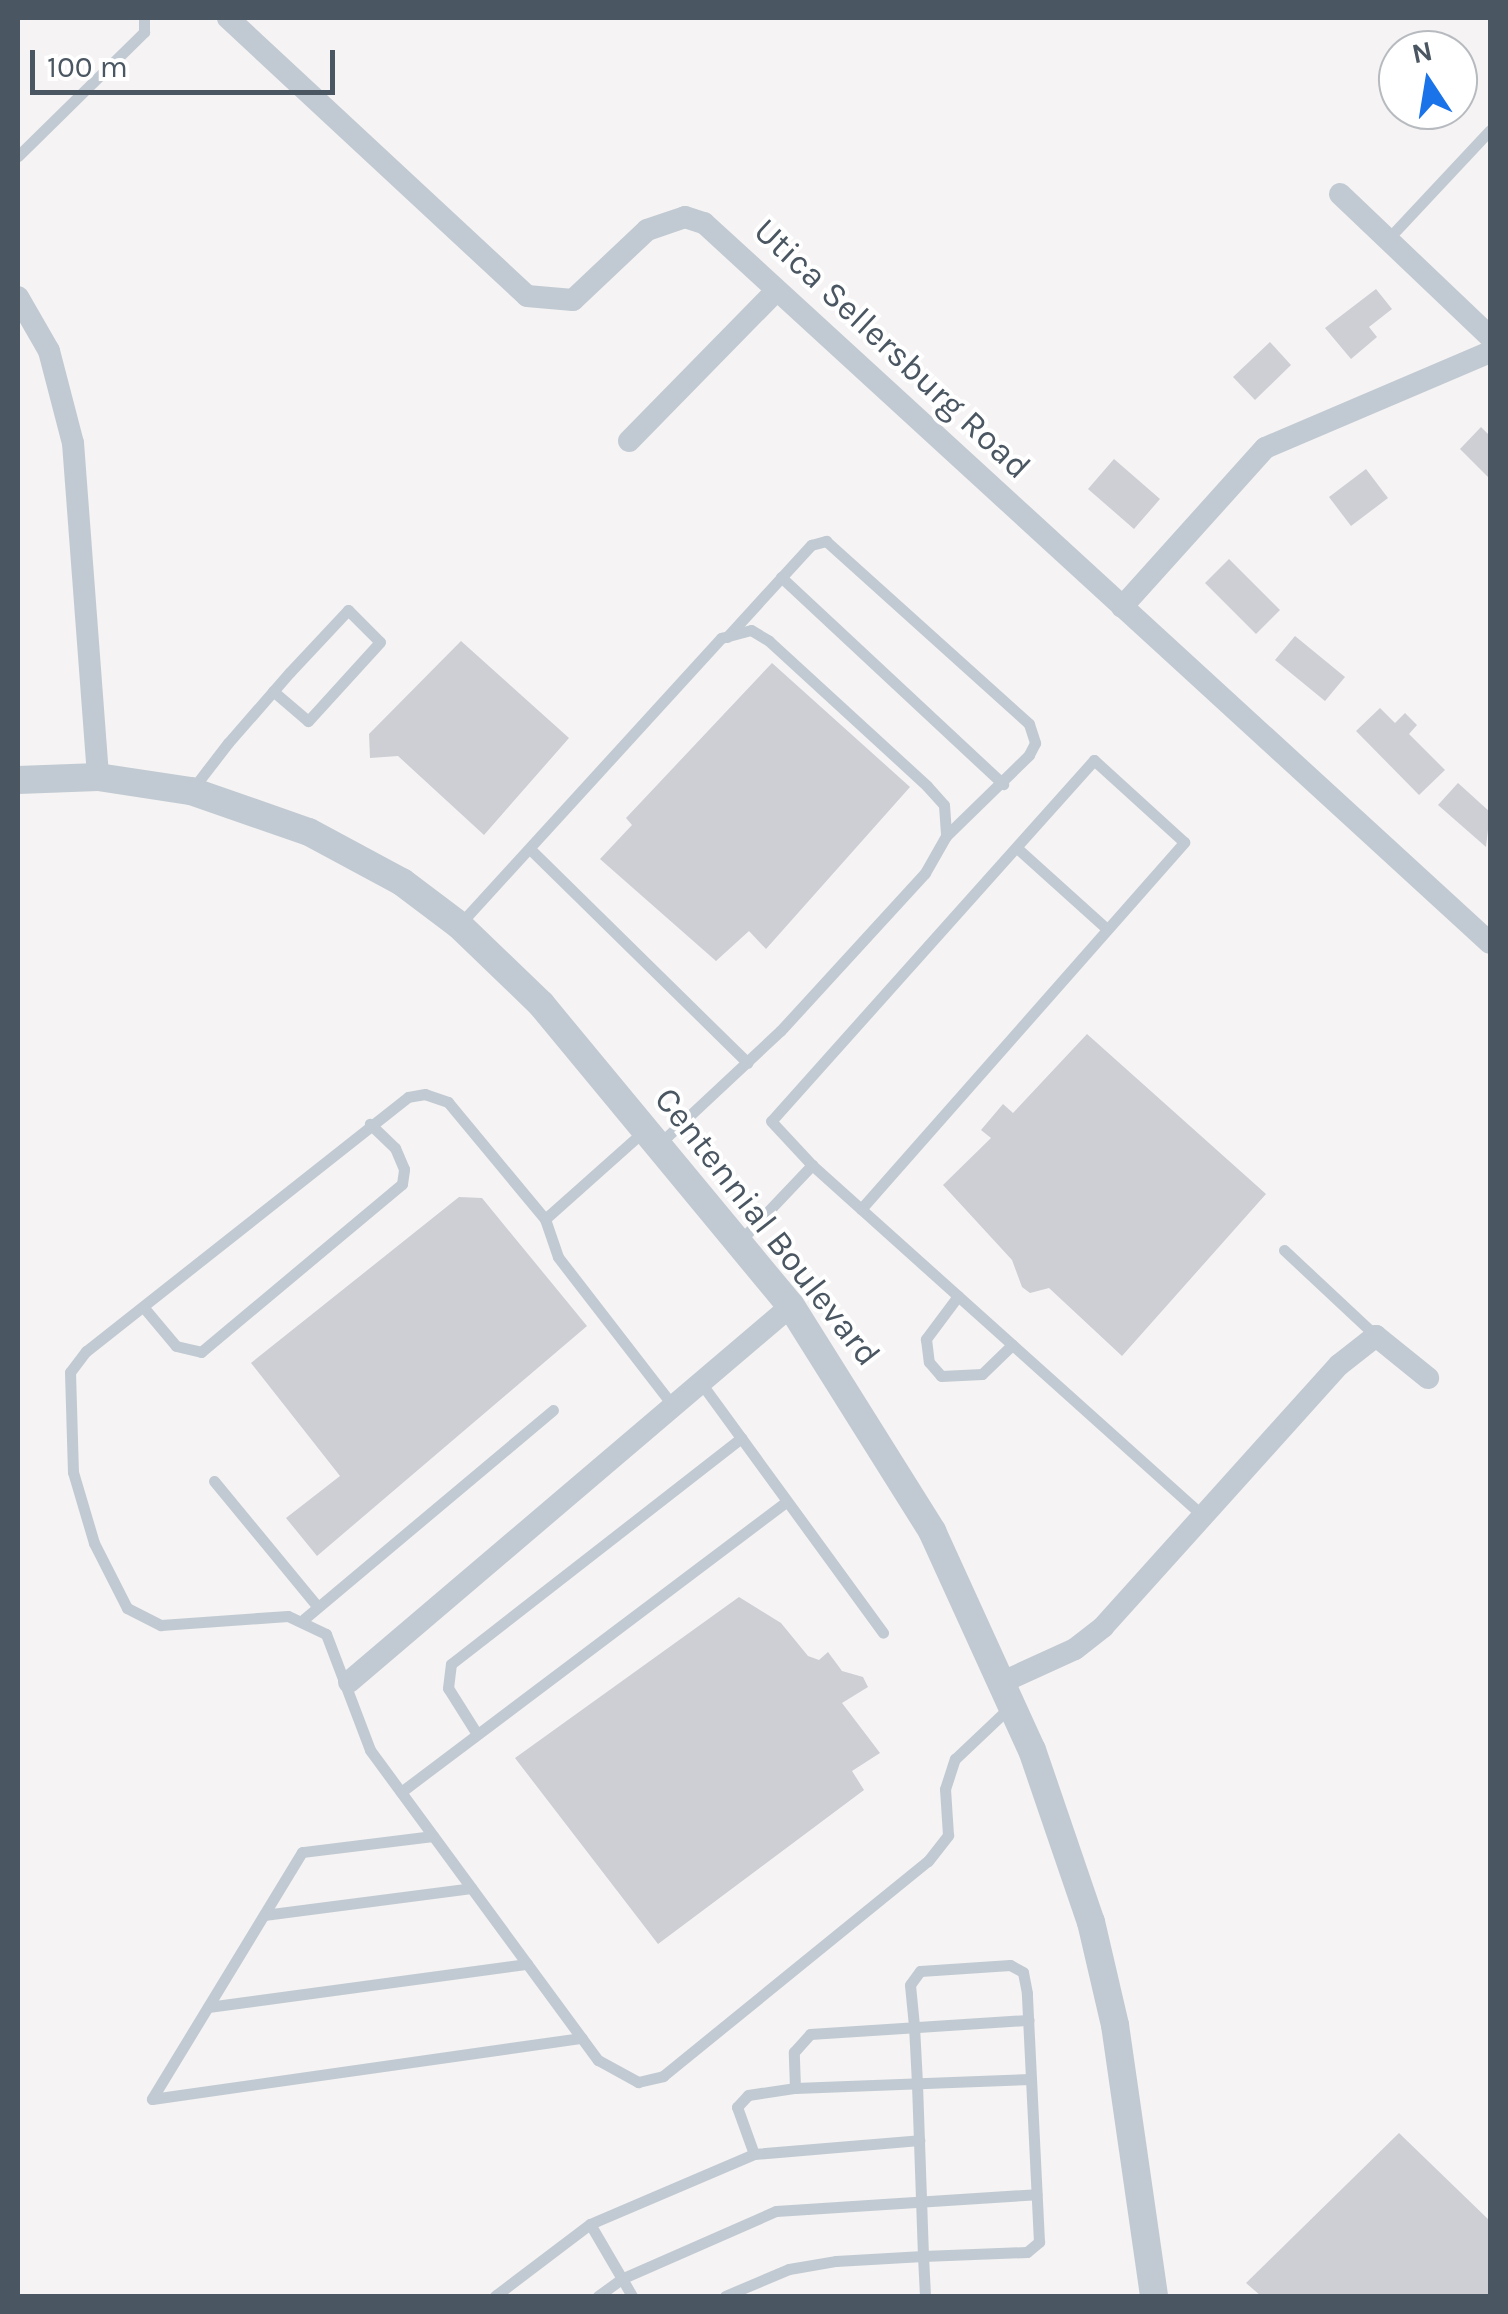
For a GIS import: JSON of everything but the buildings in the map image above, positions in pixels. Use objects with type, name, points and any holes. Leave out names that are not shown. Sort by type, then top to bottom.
[{"type":"street","name":"Utica Sellersburg Road","points":[[228,18],[527,296],[574,300],[647,230],[686,217],[704,223],[1490,943]]},
{"type":"street","points":[[1340,194],[1490,337]]},
{"type":"street","points":[[629,441],[776,291]]},
{"type":"street","points":[[18,297],[49,351],[74,443],[98,777]]},
{"type":"street","points":[[1122,607],[1265,448],[1490,352]]},
{"type":"street","name":"Centennial Boulevard","points":[[18,780],[98,777],[191,791],[259,810],[355,854],[459,925],[541,1004],[791,1306],[898,1470],[1009,1692],[1091,1922],[1116,2024],[1154,2296]]},
{"type":"street","points":[[349,1682],[791,1306]]},
{"type":"street","points":[[1009,1692],[1103,1627],[1339,1365],[1376,1336],[1428,1378]]},
{"type":"lane","points":[[18,156],[144,32],[144,18]]},
{"type":"lane","points":[[1388,238],[1490,130]]},
{"type":"lane","points":[[459,925],[810,545],[826,541],[1029,724],[1035,742],[1003,784],[946,836],[925,873],[882,924],[748,1063],[544,1219]]},
{"type":"lane","points":[[781,577],[1003,784]]},
{"type":"lane","points":[[191,791],[274,691],[348,610],[380,642],[308,722],[274,691]]},
{"type":"lane","points":[[727,636],[751,630],[769,641],[866,724],[944,805],[946,836]]},
{"type":"lane","points":[[861,1209],[1184,842],[1094,760],[771,1121],[812,1166],[1203,1516]]},
{"type":"lane","points":[[1018,848],[1108,930]]},
{"type":"lane","points":[[530,849],[748,1063]]},
{"type":"lane","points":[[554,1410],[304,1618],[161,1626],[128,1608],[94,1543],[73,1472],[70,1372],[86,1351],[145,1309],[370,1124],[408,1097],[426,1094],[448,1102],[544,1219],[558,1257],[673,1406]]},
{"type":"lane","points":[[145,1309],[176,1346],[201,1352],[402,1184],[404,1169],[395,1148],[370,1124]]},
{"type":"lane","points":[[740,1242],[812,1166]]},
{"type":"lane","points":[[1284,1250],[1376,1336]]},
{"type":"lane","points":[[958,1296],[926,1339],[928,1362],[940,1376],[982,1374],[1012,1345]]},
{"type":"lane","points":[[701,1383],[883,1633]]},
{"type":"lane","points":[[477,1734],[448,1688],[451,1664],[742,1438]]},
{"type":"lane","points":[[214,1481],[318,1607]]},
{"type":"lane","points":[[401,1792],[787,1501]]},
{"type":"lane","points":[[304,1618],[326,1634],[349,1682],[370,1750],[582,2038],[619,2076],[638,2082],[663,2076],[928,1861],[948,1836],[945,1789],[955,1759],[1009,1692]]},
{"type":"lane","points":[[433,1836],[302,1852],[152,2099],[582,2038]]},
{"type":"lane","points":[[264,1915],[472,1888]]},
{"type":"lane","points":[[208,2007],[527,1964]]},
{"type":"lane","points":[[725,2296],[789,2269],[923,2256],[1027,2252],[1039,2242],[1024,1972],[1010,1965],[920,1970],[910,1985],[917,2084],[923,2256],[925,2296]]},
{"type":"lane","points":[[796,2088],[794,2052],[810,2034],[1028,2020]]},
{"type":"lane","points":[[754,2154],[736,2108],[748,2095],[796,2088],[1031,2079]]},
{"type":"lane","points":[[495,2296],[590,2224],[754,2154],[919,2140]]},
{"type":"lane","points":[[598,2296],[621,2278],[776,2210],[921,2198],[1036,2194]]},
{"type":"lane","points":[[590,2224],[632,2296]]}]
